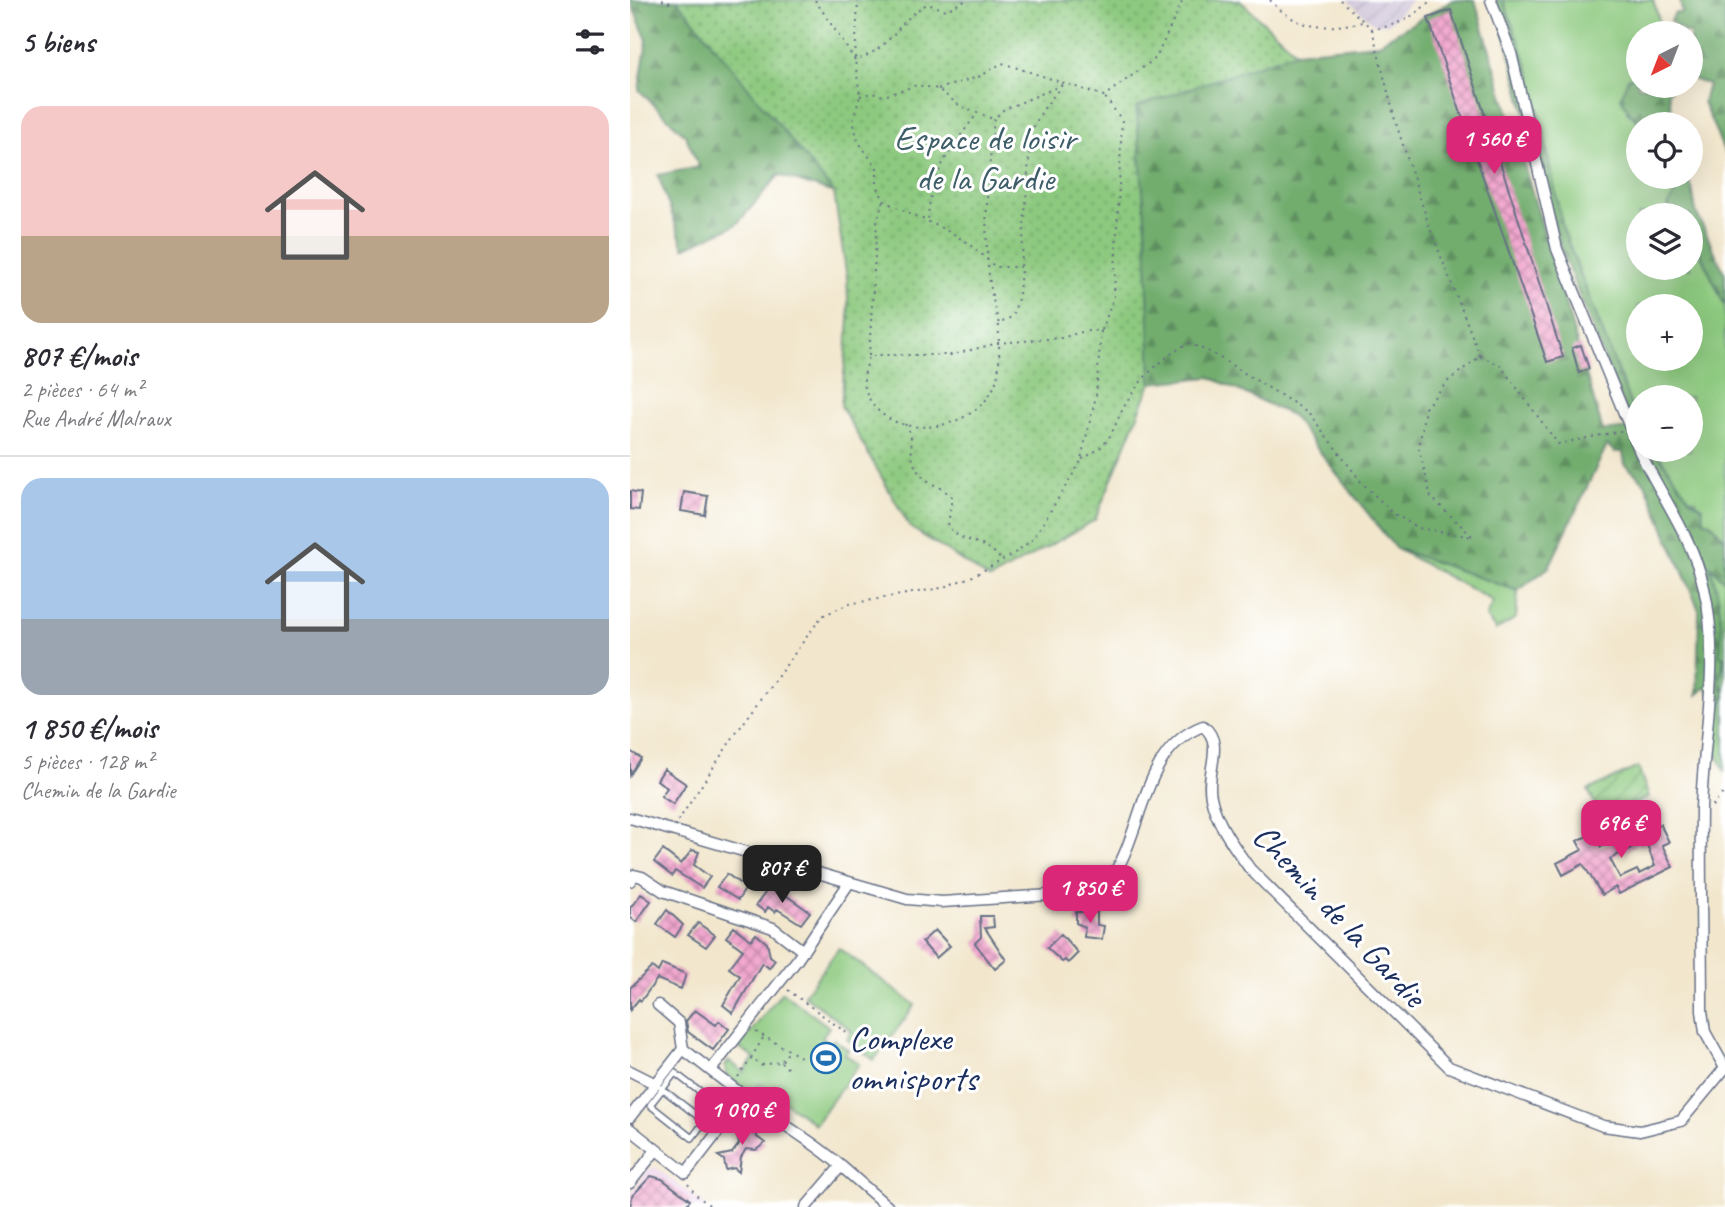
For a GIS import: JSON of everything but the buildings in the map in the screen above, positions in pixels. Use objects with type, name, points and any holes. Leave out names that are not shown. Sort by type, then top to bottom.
[{"type":"street","points":[[1491,0],[1511,53],[1557,249],[1626,420]]},
{"type":"street","points":[[1646,462],[1683,532],[1704,586],[1707,605],[1713,655],[1701,816],[1702,1012],[1705,1032],[1725,1068]]},
{"type":"street","name":"Chemin de la Gardie","points":[[849,883],[907,899],[943,902],[1096,892],[1108,883],[1124,858],[1141,800],[1161,764],[1190,730],[1203,726],[1212,733],[1216,746],[1210,771],[1211,797],[1227,837],[1250,869],[1449,1067],[1603,1126],[1640,1131],[1681,1121],[1725,1068]]},
{"type":"street","points":[[630,818],[849,883],[803,951],[710,1070]]},
{"type":"street","points":[[630,881],[634,875],[642,877],[663,891],[773,928],[803,951]]},
{"type":"street","points":[[658,1004],[678,1023],[683,1049],[777,1122],[813,1140],[888,1207]]},
{"type":"street","points":[[630,1117],[659,1087],[683,1049]]},
{"type":"street","points":[[630,1071],[659,1087]]},
{"type":"street","points":[[630,1129],[685,1173],[745,1097]]},
{"type":"street","points":[[630,1183],[656,1150]]},
{"type":"street","points":[[806,1207],[841,1166]]},
{"type":"lane","points":[[675,1073],[717,1105],[705,1121],[692,1138],[650,1105],[659,1087],[675,1073]]},
{"type":"lane","points":[[659,1087],[718,1132]]},
{"type":"path","points":[[662,0],[671,0]]},
{"type":"path","points":[[815,0],[855,60]]},
{"type":"path","points":[[858,0],[855,60],[860,96],[853,121],[858,141],[877,168],[877,185],[884,201],[970,242],[995,267],[1022,267]]},
{"type":"path","points":[[855,60],[895,36],[908,15],[927,4],[946,10],[967,0]]},
{"type":"path","points":[[1104,96],[1156,58],[1183,0]]},
{"type":"path","points":[[1270,0],[1282,13],[1321,29],[1364,22]]},
{"type":"path","points":[[1340,0],[1372,29],[1395,120],[1429,226],[1480,356],[1500,365],[1558,444],[1626,431]]},
{"type":"path","points":[[1372,29],[1394,26],[1419,13],[1431,0]]},
{"type":"path","points":[[671,831],[734,736],[822,616],[849,604],[941,588],[1002,561],[1033,539],[1081,459],[1096,396],[1101,331],[1114,296],[1122,120],[1104,96],[1077,85],[1062,85],[1002,63],[981,76],[938,89]]},
{"type":"path","points":[[860,96],[871,93],[884,96],[917,85],[938,89],[960,106],[994,119]]},
{"type":"path","points":[[884,201],[877,221],[869,357],[864,381],[871,404],[883,418],[905,424],[945,426],[971,415],[989,397],[998,377],[999,324],[984,218],[994,119],[1003,110],[1062,85]]},
{"type":"path","points":[[999,324],[1013,316],[1019,295],[1031,132],[1042,111],[1062,85]]},
{"type":"path","points":[[928,221],[929,205],[946,154],[979,112]]},
{"type":"path","points":[[869,357],[951,355],[998,343],[1061,338],[1085,331],[1101,331]]},
{"type":"path","points":[[1081,459],[1103,448],[1129,399],[1158,362],[1188,344],[1210,352],[1308,412],[1362,484],[1393,513],[1418,528],[1473,537],[1431,497],[1419,449],[1425,408],[1447,382],[1480,356]]},
{"type":"path","points":[[905,424],[912,433],[914,465],[921,476],[952,497],[948,526],[954,534],[993,548],[1002,561]]},
{"type":"path","points":[[1701,816],[1725,791]]},
{"type":"path","points":[[778,983],[848,1034]]},
{"type":"path","points":[[745,1025],[801,1057]]},
{"type":"path","points":[[765,1035],[749,1056],[766,1069]]},
{"type":"path","points":[[761,1065],[781,1062],[789,1051]]},
{"type":"path","points":[[730,1086],[752,1058]]},
{"type":"path","points":[[781,1062],[790,1071]]},
{"type":"path","points":[[685,1173],[689,1189],[712,1207]]},
{"type":"shaded area","points":[[1347,0],[1412,0],[1388,24],[1374,24]]},
{"type":"shaded area","points":[[655,1167],[707,1207],[630,1207],[630,1195],[648,1170]]},
{"type":"green space","points":[[630,0],[845,0],[834,193],[779,175],[736,225],[684,248],[658,175],[699,167],[686,136],[639,90],[647,40]]},
{"type":"green space","name":"Espace de loisir de la Gardie","points":[[677,0],[1239,0],[1296,52],[1136,107],[1146,230],[1151,383],[1095,520],[990,579],[910,527],[841,406],[849,320],[847,278],[834,193]]},
{"type":"green space","points":[[1239,0],[1296,52],[1377,44],[1453,0],[1475,0],[1603,431],[1626,429],[1626,462],[1664,462],[1689,498],[1702,507],[1704,521],[1710,522],[1725,539],[1725,581],[1709,565],[1719,598],[1720,654],[1724,658],[1720,682],[1725,695],[1718,706],[1706,687],[1697,695],[1699,610],[1645,483],[1625,464],[1623,452],[1615,452],[1607,445],[1549,567],[1518,591],[1395,548],[1291,415],[1210,377],[1151,383],[1146,230],[1136,106]]},
{"type":"green space","points":[[1496,0],[1503,0],[1531,75],[1563,229],[1626,393],[1626,413],[1561,250]]},
{"type":"green space","points":[[1503,0],[1653,0],[1659,21],[1626,21],[1626,189],[1671,189],[1674,203],[1626,203],[1626,280],[1703,280],[1703,259],[1725,306],[1725,539],[1710,522],[1703,521],[1696,500],[1689,498],[1664,462],[1703,462],[1703,385],[1626,385],[1626,398],[1563,229],[1531,75]]},
{"type":"green space","points":[[1680,0],[1725,0],[1725,153],[1703,102],[1708,84],[1703,83],[1703,21],[1670,21],[1675,13],[1682,13]]},
{"type":"green space","points":[[1626,83],[1626,98],[1669,98],[1672,112],[1630,112],[1621,97]]},
{"type":"green space","points":[[1671,189],[1692,189],[1695,203],[1670,203],[1674,195]]},
{"type":"green space","points":[[1703,227],[1725,274],[1725,306],[1703,259]]},
{"type":"green space","points":[[1395,548],[1518,591],[1516,618],[1496,630],[1486,617],[1493,601]]},
{"type":"green space","points":[[1708,563],[1725,581],[1725,693],[1720,682],[1724,659],[1720,654],[1720,608]]},
{"type":"green space","points":[[1725,695],[1725,772],[1717,754],[1712,755],[1718,706]]},
{"type":"green space","points":[[1638,767],[1649,797],[1601,817],[1588,790]]},
{"type":"green space","points":[[839,948],[915,1005],[874,1060],[847,1039],[852,1031],[804,995]]},
{"type":"green space","name":"Complexe omnisports","points":[[782,992],[829,1027],[822,1037],[831,1043],[834,1039],[848,1050],[845,1054],[859,1064],[815,1124],[760,1084],[755,1090],[746,1090],[726,1075],[725,1066],[729,1061],[744,1072],[754,1058],[739,1047]]},
{"type":"place","name":"Complexe omnisports","points":[[826,1058]]}]
